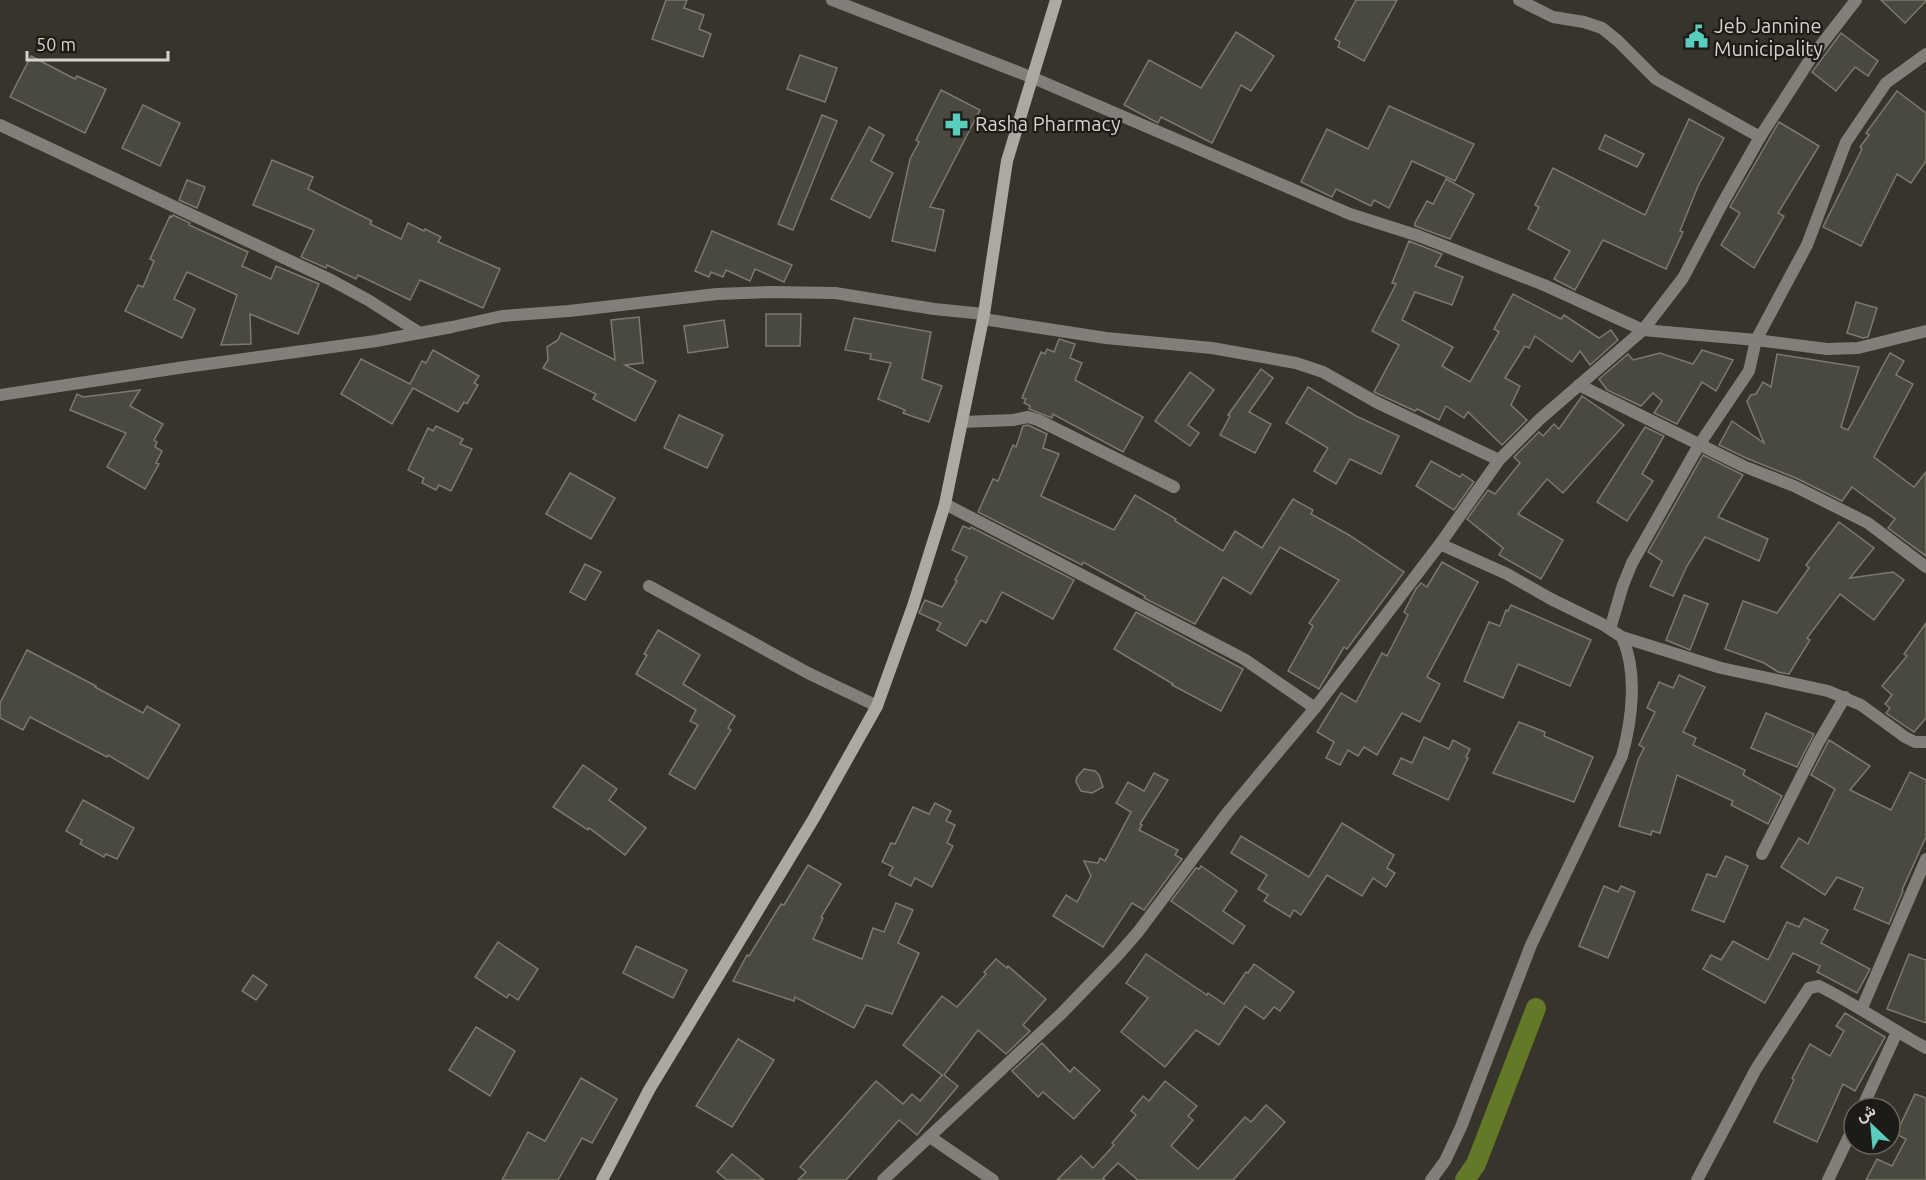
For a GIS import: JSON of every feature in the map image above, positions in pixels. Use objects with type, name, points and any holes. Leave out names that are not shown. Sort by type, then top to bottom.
[{"type":"main road","points":[[602,1180],[649,1090],[814,818],[877,706],[913,606],[945,504],[983,316],[1007,161],[1056,0]]},
{"type":"street","points":[[832,0],[1031,77],[1350,214],[1481,259],[1643,330],[1827,349],[1858,348],[1926,331]]},
{"type":"street","points":[[1519,0],[1553,17],[1584,22],[1602,28],[1656,79],[1760,137]]},
{"type":"street","points":[[883,1180],[1062,1013],[1117,956],[1138,932],[1227,813],[1314,708],[1440,543],[1499,460],[1540,419],[1643,330],[1683,278],[1760,137],[1811,58],[1856,0]]},
{"type":"street","points":[[1610,629],[1632,563],[1699,444],[1749,371],[1756,340],[1807,245],[1846,142],[1886,82],[1926,54]]},
{"type":"street","points":[[0,125],[332,280],[420,333]]},
{"type":"street","points":[[0,395],[420,333],[502,316],[569,311],[717,294],[834,293],[1106,338],[1212,348],[1296,363],[1323,372],[1378,403],[1499,460]]},
{"type":"street","points":[[1579,385],[1743,466],[1794,486],[1868,523],[1926,566]]},
{"type":"street","points":[[962,422],[1013,420],[1028,417],[1038,420],[1174,487]]},
{"type":"street","points":[[945,504],[1244,658],[1314,708]]},
{"type":"street","points":[[1440,543],[1507,574],[1622,637],[1721,668],[1828,690],[1862,705],[1905,737],[1915,742],[1926,742]]},
{"type":"street","points":[[649,586],[808,673],[877,706]]},
{"type":"street","points":[[1431,1180],[1445,1161],[1461,1127],[1531,945],[1622,756],[1627,738],[1632,689],[1629,652],[1622,637]]},
{"type":"street","points":[[1762,854],[1818,743],[1845,697]]},
{"type":"street","points":[[1862,1008],[1926,859]]},
{"type":"street","points":[[1697,1180],[1751,1078],[1806,991],[1813,986],[1819,986],[1862,1008],[1897,1032],[1926,1048]]},
{"type":"street","points":[[1868,1096],[1897,1032]]},
{"type":"street","points":[[930,1137],[993,1180]]},
{"type":"street","points":[[1828,1180],[1842,1151]]},
{"type":"building","points":[[666,0],[687,0],[684,8],[704,15],[699,29],[711,34],[703,57],[652,39]]},
{"type":"building","points":[[1356,0],[1397,0],[1364,61],[1338,47],[1340,42],[1335,39]]},
{"type":"building","points":[[1881,0],[1926,0],[1926,1],[1905,23]]},
{"type":"building","points":[[1236,32],[1274,56],[1251,91],[1241,85],[1212,143],[1161,117],[1158,123],[1124,105],[1149,60],[1201,88]]},
{"type":"building","points":[[1841,33],[1878,61],[1868,76],[1855,67],[1836,91],[1812,72]]},
{"type":"building","points":[[800,55],[837,68],[825,102],[787,89]]},
{"type":"building","points":[[31,56],[75,79],[77,76],[106,89],[85,133],[10,97]]},
{"type":"building","points":[[941,90],[980,110],[930,207],[944,210],[935,251],[892,241],[910,159],[919,142],[916,140]]},
{"type":"building","points":[[1897,91],[1926,113],[1926,161],[1911,183],[1897,174],[1861,246],[1823,227],[1862,149],[1860,147],[1869,135],[1866,133]]},
{"type":"building","points":[[143,105],[180,123],[160,166],[122,148]]},
{"type":"building","points":[[1389,106],[1474,144],[1455,181],[1412,161],[1389,208],[1374,200],[1371,206],[1336,189],[1332,197],[1301,182],[1327,129],[1368,149]]},
{"type":"building","points":[[822,115],[837,121],[793,230],[778,224]]},
{"type":"building","points":[[1689,119],[1724,138],[1698,186],[1680,231],[1683,232],[1666,269],[1603,240],[1575,290],[1554,279],[1570,251],[1528,229],[1539,207],[1535,205],[1553,168],[1645,215]]},
{"type":"building","points":[[1779,122],[1819,146],[1778,213],[1784,216],[1754,268],[1721,245],[1740,213],[1730,207]]},
{"type":"building","points":[[869,127],[884,135],[871,161],[893,173],[870,218],[831,199]]},
{"type":"building","points":[[1605,135],[1644,154],[1637,167],[1599,149]]},
{"type":"building","points":[[272,160],[313,177],[308,189],[372,221],[370,224],[401,239],[408,223],[441,237],[438,242],[500,269],[483,308],[420,280],[410,300],[358,275],[356,279],[327,265],[326,268],[301,257],[314,230],[253,205]]},
{"type":"building","points":[[1446,179],[1474,194],[1450,239],[1415,226],[1427,201],[1433,204]]},
{"type":"building","points":[[187,180],[205,187],[197,208],[179,200]]},
{"type":"building","points":[[173,215],[190,223],[189,225],[248,252],[242,266],[271,279],[276,266],[319,284],[298,334],[250,314],[251,344],[221,345],[237,295],[187,272],[174,299],[195,309],[182,338],[125,311],[138,285],[143,287],[154,261],[150,259],[170,216]]},
{"type":"building","points":[[712,231],[792,265],[784,282],[755,269],[750,281],[726,270],[723,277],[711,272],[709,277],[695,271]]},
{"type":"building","points":[[1409,241],[1442,254],[1435,266],[1463,277],[1452,305],[1415,292],[1402,320],[1453,347],[1442,366],[1470,382],[1499,332],[1494,329],[1513,294],[1561,319],[1564,315],[1599,338],[1611,330],[1618,340],[1590,365],[1580,351],[1572,362],[1535,336],[1529,348],[1525,346],[1505,378],[1520,386],[1511,405],[1527,420],[1502,445],[1468,412],[1464,418],[1446,406],[1439,420],[1374,392],[1399,345],[1372,331],[1396,284],[1392,283]]},
{"type":"building","points":[[1856,302],[1877,308],[1868,337],[1863,338],[1847,333]]},
{"type":"building","points":[[766,314],[801,314],[800,346],[766,346]]},
{"type":"building","points":[[639,317],[643,363],[625,365],[656,381],[635,421],[593,399],[596,394],[543,368],[548,360],[547,347],[558,340],[561,333],[615,360],[611,320]]},
{"type":"building","points":[[854,318],[931,332],[922,379],[942,386],[929,422],[903,413],[905,410],[878,399],[891,363],[870,359],[871,354],[845,350]]},
{"type":"building","points":[[724,320],[728,347],[688,353],[684,326]]},
{"type":"building","points":[[1059,339],[1075,344],[1070,358],[1082,363],[1075,380],[1143,417],[1123,452],[1053,414],[1052,418],[1029,409],[1030,406],[1024,403],[1026,399],[1022,398],[1041,352],[1045,354],[1047,349],[1054,352]]},
{"type":"building","points":[[433,350],[479,376],[474,383],[478,385],[467,404],[464,402],[458,412],[413,388],[392,424],[341,394],[361,359],[410,384],[422,361],[426,363]]},
{"type":"building","points":[[1702,350],[1733,360],[1716,391],[1702,382],[1677,424],[1654,413],[1662,401],[1653,393],[1641,406],[1607,390],[1599,379],[1628,354],[1633,360],[1660,353],[1693,364]]},
{"type":"building","points":[[1890,353],[1904,361],[1896,375],[1913,384],[1874,457],[1914,487],[1926,472],[1926,556],[1888,528],[1895,519],[1852,487],[1842,501],[1719,445],[1732,421],[1764,443],[1747,401],[1751,395],[1756,394],[1763,382],[1771,387],[1777,354],[1859,367],[1841,427],[1848,430]]},
{"type":"building","points":[[1261,369],[1273,378],[1249,412],[1271,424],[1255,453],[1220,435],[1230,416],[1228,415]]},
{"type":"building","points":[[1190,372],[1214,390],[1188,425],[1199,433],[1190,446],[1155,421]]},
{"type":"building","points":[[1308,387],[1356,416],[1399,436],[1381,474],[1350,459],[1336,484],[1314,471],[1328,448],[1286,423]]},
{"type":"building","points":[[140,390],[130,406],[163,424],[154,440],[157,442],[155,447],[162,451],[156,463],[159,464],[145,489],[107,467],[126,433],[70,410],[77,394],[83,397]]},
{"type":"building","points":[[1582,396],[1624,425],[1563,493],[1547,479],[1518,514],[1563,540],[1541,579],[1499,555],[1503,548],[1467,519],[1488,490],[1495,494],[1520,463],[1514,457],[1539,432],[1543,436],[1554,424],[1559,429]]},
{"type":"building","points":[[679,415],[723,435],[707,468],[664,448]]},
{"type":"building","points":[[1028,425],[1047,434],[1043,448],[1059,454],[1041,496],[1114,530],[1135,495],[1223,551],[1235,531],[1262,548],[1293,499],[1313,510],[1311,514],[1349,535],[1404,572],[1347,649],[1344,647],[1319,689],[1288,671],[1313,626],[1309,623],[1339,580],[1280,547],[1251,594],[1223,577],[1195,624],[1144,598],[1145,596],[1083,562],[1082,565],[978,512],[993,479],[998,481],[1013,445],[1016,447],[1023,426]]},
{"type":"building","points":[[436,426],[463,439],[460,444],[472,449],[451,491],[439,485],[436,490],[422,483],[424,478],[408,470],[428,428],[433,431]]},
{"type":"building","points":[[1645,427],[1664,436],[1642,474],[1653,481],[1627,521],[1597,502]]},
{"type":"building","points":[[1703,455],[1743,475],[1718,517],[1768,539],[1759,561],[1705,537],[1687,566],[1673,596],[1650,586],[1662,561],[1648,552]]},
{"type":"building","points":[[1431,461],[1460,477],[1462,474],[1474,482],[1454,510],[1416,486]]},
{"type":"building","points":[[570,473],[615,498],[591,539],[546,514]]},
{"type":"building","points":[[1839,522],[1874,548],[1850,578],[1893,572],[1904,580],[1874,620],[1840,594],[1807,638],[1810,640],[1789,674],[1778,672],[1764,663],[1725,649],[1743,601],[1777,613],[1809,568],[1806,565]]},
{"type":"building","points":[[963,526],[970,529],[971,527],[1074,580],[1053,619],[1002,592],[986,623],[981,620],[966,646],[937,630],[941,623],[919,613],[925,600],[942,607],[957,581],[955,580],[967,557],[952,550]]},
{"type":"building","points":[[1442,562],[1478,582],[1427,677],[1440,684],[1420,722],[1402,713],[1377,755],[1364,747],[1358,756],[1348,750],[1340,765],[1326,758],[1334,742],[1317,732],[1341,693],[1356,702],[1382,653],[1387,656],[1408,615],[1404,612],[1416,589],[1421,583],[1427,587]]},
{"type":"building","points":[[585,564],[601,572],[585,600],[570,592]]},
{"type":"building","points":[[1684,595],[1708,604],[1690,650],[1666,640]]},
{"type":"building","points":[[1511,605],[1591,640],[1570,686],[1518,664],[1503,698],[1464,681],[1489,622],[1500,626],[1506,610],[1508,611]]},
{"type":"building","points":[[1136,612],[1243,669],[1221,711],[1172,685],[1114,649]]},
{"type":"building","points":[[1926,623],[1926,718],[1914,732],[1886,713],[1890,708],[1885,704],[1892,695],[1882,686],[1907,656],[1904,654]]},
{"type":"building","points":[[658,630],[700,655],[683,684],[735,716],[728,728],[731,730],[695,789],[669,774],[698,725],[690,721],[696,710],[636,674]]},
{"type":"building","points":[[27,650],[143,713],[147,706],[180,725],[148,779],[108,755],[107,757],[30,717],[23,730],[0,718],[0,703]]},
{"type":"building","points":[[1679,675],[1705,687],[1683,732],[1696,738],[1693,745],[1745,770],[1743,775],[1782,796],[1768,824],[1731,805],[1733,801],[1677,775],[1660,833],[1652,831],[1651,835],[1619,826],[1638,760],[1644,748],[1639,745],[1655,712],[1647,708],[1659,682],[1673,688]]},
{"type":"building","points":[[1766,713],[1814,734],[1797,767],[1751,748]]},
{"type":"building","points":[[1519,722],[1545,732],[1544,736],[1593,757],[1574,802],[1493,773]]},
{"type":"building","points":[[1424,737],[1449,749],[1453,740],[1470,749],[1448,800],[1393,774],[1401,758],[1412,763]]},
{"type":"building","points":[[1829,740],[1870,766],[1850,790],[1891,810],[1910,772],[1926,780],[1926,837],[1889,924],[1854,909],[1863,888],[1837,877],[1825,895],[1781,867],[1799,838],[1808,844],[1835,789],[1811,775]]},
{"type":"building","points":[[583,765],[617,789],[609,800],[646,828],[625,855],[589,828],[588,830],[553,807]]},
{"type":"building","points":[[1084,769],[1095,771],[1103,787],[1092,793],[1081,791],[1076,782]]},
{"type":"building","points":[[1154,773],[1168,780],[1140,824],[1142,825],[1139,830],[1178,850],[1175,855],[1182,859],[1144,910],[1132,903],[1103,947],[1053,916],[1066,895],[1077,902],[1091,876],[1084,861],[1098,863],[1100,858],[1105,861],[1131,812],[1116,803],[1128,782],[1144,791]]},
{"type":"building","points":[[83,800],[134,828],[117,859],[106,854],[104,857],[80,844],[82,840],[66,831]]},
{"type":"building","points":[[935,803],[951,811],[946,821],[955,825],[947,843],[953,846],[932,887],[915,878],[911,886],[889,875],[893,867],[882,862],[891,843],[895,844],[913,807],[929,814]]},
{"type":"building","points":[[1342,823],[1394,855],[1387,868],[1395,873],[1386,887],[1373,878],[1362,896],[1327,875],[1301,915],[1294,910],[1290,917],[1264,901],[1268,895],[1258,889],[1267,875],[1231,853],[1241,836],[1309,877]]},
{"type":"building","points":[[1726,856],[1748,866],[1724,922],[1692,910],[1707,874],[1716,877]]},
{"type":"building","points":[[808,865],[841,884],[821,917],[823,918],[813,939],[862,959],[873,928],[884,932],[896,903],[913,910],[898,943],[919,953],[892,1014],[866,1005],[854,1028],[795,997],[794,1001],[733,981],[747,955],[749,956],[781,904],[784,905]]},
{"type":"building","points":[[1201,866],[1237,891],[1223,911],[1245,926],[1233,944],[1171,901],[1196,868],[1199,869]]},
{"type":"building","points":[[1604,886],[1618,892],[1621,886],[1635,892],[1608,958],[1579,946]]},
{"type":"building","points":[[1804,918],[1828,930],[1821,943],[1870,969],[1857,993],[1817,972],[1820,966],[1793,953],[1765,1003],[1703,969],[1711,955],[1721,960],[1733,941],[1768,960],[1787,922],[1799,927]]},
{"type":"building","points":[[498,942],[538,969],[518,1000],[509,994],[507,998],[475,977]]},
{"type":"building","points":[[636,946],[687,970],[673,998],[623,973]]},
{"type":"building","points":[[1146,954],[1224,1004],[1254,964],[1294,992],[1280,1011],[1274,1007],[1264,1019],[1245,1006],[1219,1045],[1196,1030],[1165,1067],[1121,1032],[1148,998],[1126,983]]},
{"type":"building","points":[[1909,954],[1926,960],[1926,1023],[1887,1009]]},
{"type":"building","points":[[996,959],[1007,968],[1008,966],[1046,999],[1023,1025],[1030,1031],[1006,1054],[978,1030],[944,1075],[958,1086],[917,1135],[899,1120],[846,1180],[798,1180],[806,1172],[800,1167],[876,1081],[903,1104],[912,1094],[920,1101],[942,1075],[903,1045],[942,996],[957,1007]]},
{"type":"building","points":[[253,975],[267,985],[256,1000],[242,991]]},
{"type":"building","points":[[1845,1013],[1885,1037],[1855,1091],[1843,1084],[1817,1142],[1774,1122],[1794,1080],[1792,1078],[1810,1044],[1830,1056],[1844,1031],[1836,1026]]},
{"type":"building","points":[[476,1027],[515,1051],[490,1096],[449,1070]]},
{"type":"building","points":[[738,1039],[774,1060],[732,1127],[696,1106]]},
{"type":"building","points":[[1042,1043],[1070,1072],[1074,1067],[1100,1090],[1074,1119],[1043,1092],[1038,1097],[1012,1071]]},
{"type":"building","points":[[581,1078],[617,1099],[592,1143],[582,1138],[558,1180],[502,1180],[528,1132],[545,1141]]},
{"type":"building","points":[[1165,1081],[1197,1106],[1188,1116],[1193,1120],[1171,1146],[1198,1169],[1245,1117],[1251,1122],[1266,1105],[1285,1122],[1233,1180],[1138,1180],[1118,1163],[1103,1178],[1105,1180],[1057,1180],[1081,1156],[1093,1168],[1114,1145],[1112,1143],[1136,1115],[1131,1111],[1143,1096],[1149,1101]]},
{"type":"building","points":[[1915,1094],[1926,1098],[1926,1180],[1866,1180],[1877,1159],[1892,1166],[1897,1156],[1902,1156],[1902,1147],[1906,1139],[1902,1137],[1902,1121]]},
{"type":"building","points":[[732,1154],[764,1180],[727,1180],[717,1172]]},
{"type":"waterway","points":[[1465,1180],[1476,1164],[1536,1008]]},
{"type":"place","name":"Jeb Jannine Municipality","points":[[1696,37]]},
{"type":"place","name":"Rasha Pharmacy","points":[[957,124]]}]
